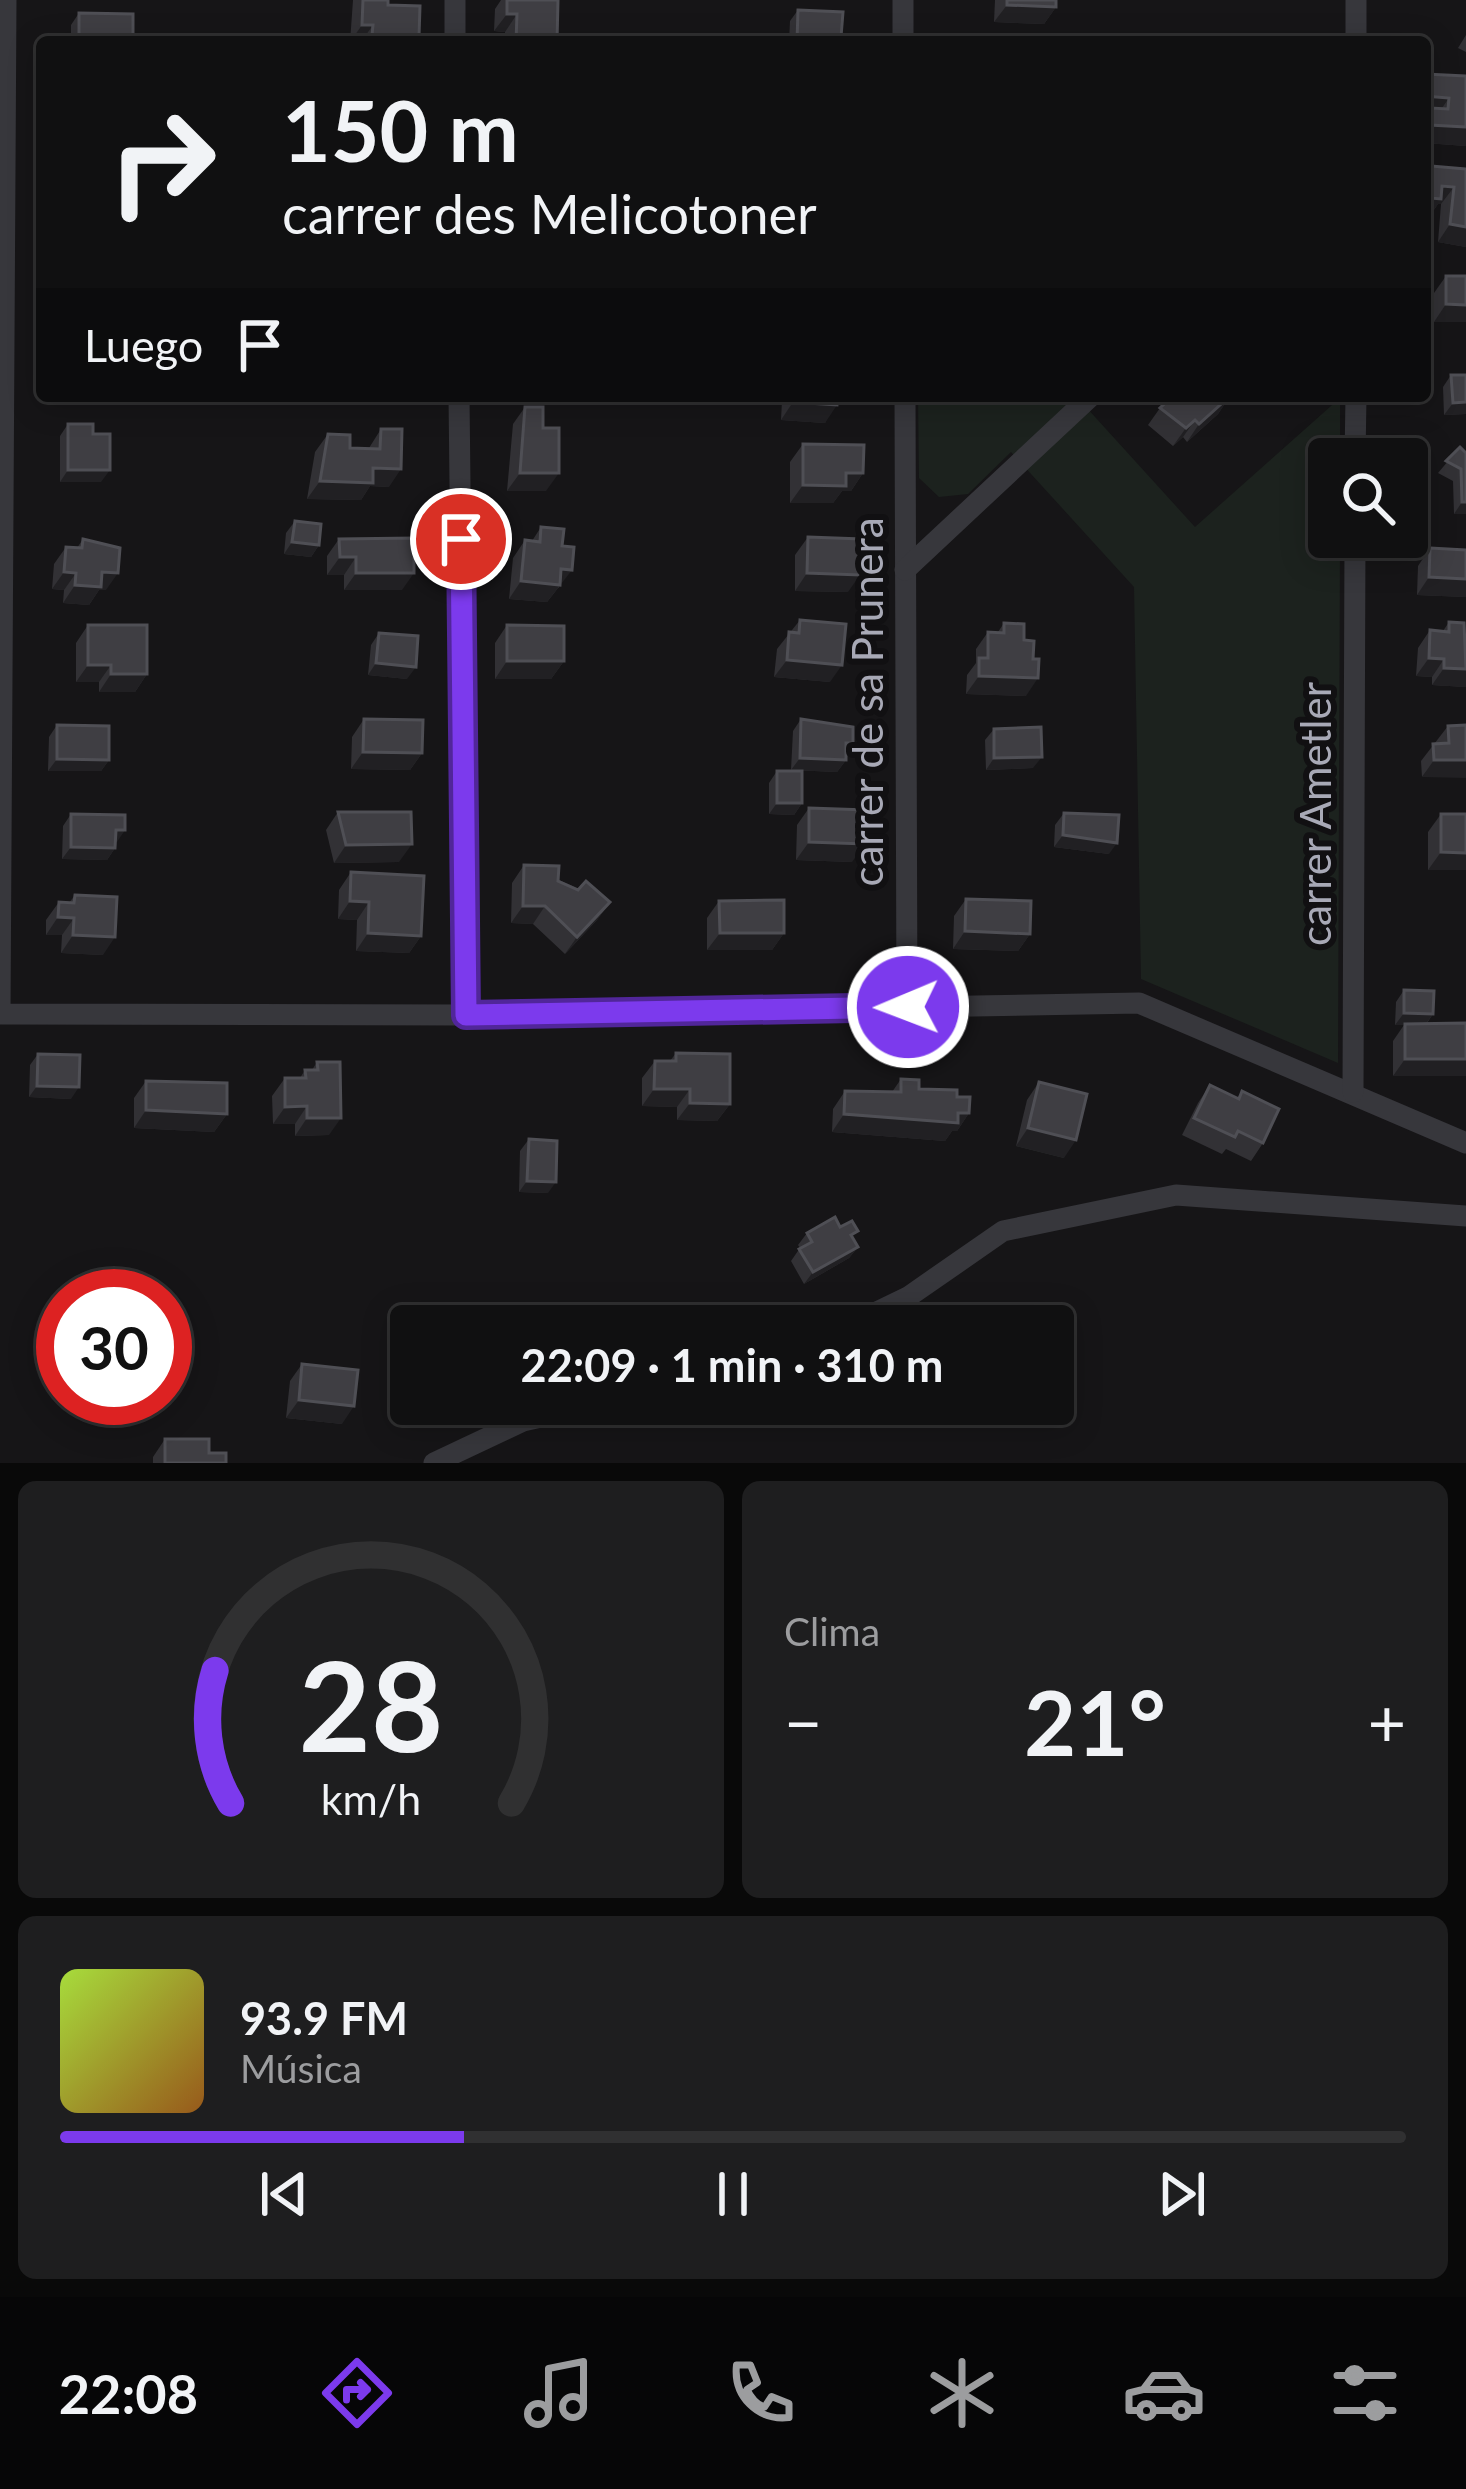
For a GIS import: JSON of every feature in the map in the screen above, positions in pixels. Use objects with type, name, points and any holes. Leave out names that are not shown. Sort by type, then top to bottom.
[{"type":"street","points":[[6,0],[0,1014],[466,1015],[1139,1003],[1466,1143]]},
{"type":"street","points":[[455,0],[455,36]]},
{"type":"street","points":[[903,0],[903,36]]},
{"type":"street","points":[[1356,0],[1356,36]]},
{"type":"street","points":[[459,402],[466,1015]]},
{"type":"street","name":"carrer de sa Prunera","points":[[904,402],[908,1007]]},
{"type":"street","points":[[905,570],[1085,402]]},
{"type":"street","points":[[1355,438],[1356,402]]},
{"type":"street","name":"carrer Ametler","points":[[1353,1092],[1355,558]]},
{"type":"street","points":[[891,1305],[1003,1232],[1176,1195],[1466,1216]]},
{"type":"street","points":[[434,1463],[515,1425]]},
{"type":"shaded area","points":[[918,402],[1081,402],[1195,527],[1340,402],[1340,438],[1308,438],[1308,558],[1340,558],[1338,1063],[1141,979],[1134,587],[1011,452],[968,494],[939,497],[919,478]]},
{"type":"building","points":[[363,0],[420,6],[419,36],[372,35],[373,25],[362,25]]},
{"type":"building","points":[[507,0],[558,0],[557,36],[516,36],[517,14],[507,14]]},
{"type":"building","points":[[1007,0],[1056,0],[1056,7],[1007,5]]},
{"type":"building","points":[[798,10],[843,12],[841,36],[797,36]]},
{"type":"building","points":[[79,13],[133,14],[133,36],[79,36]]},
{"type":"building","points":[[1431,74],[1466,76],[1466,127],[1431,125],[1431,108],[1448,109],[1449,98],[1431,96]]},
{"type":"building","points":[[1431,166],[1466,169],[1466,227],[1450,224],[1454,187],[1442,186],[1441,199],[1431,198]]},
{"type":"building","points":[[1446,276],[1466,276],[1466,305],[1446,304]]},
{"type":"building","points":[[1451,375],[1466,375],[1466,402],[1453,403]]},
{"type":"building","points":[[1166,402],[1223,402],[1199,424],[1195,420],[1186,428],[1160,408]]},
{"type":"building","points":[[525,407],[543,407],[543,428],[559,428],[559,473],[520,473]]},
{"type":"building","points":[[68,424],[93,424],[93,434],[110,434],[110,470],[68,470]]},
{"type":"building","points":[[381,429],[402,429],[401,469],[373,468],[373,483],[320,481],[328,434],[350,435],[350,448],[380,449]]},
{"type":"building","points":[[803,444],[864,445],[863,473],[846,473],[846,486],[803,485]]},
{"type":"building","points":[[1460,447],[1466,453],[1466,502],[1462,502],[1461,469],[1446,461]]},
{"type":"building","points":[[295,521],[321,524],[319,545],[292,542]]},
{"type":"building","points":[[541,527],[564,529],[562,546],[574,547],[572,570],[561,569],[560,585],[521,581],[525,540],[540,542]]},
{"type":"building","points":[[808,537],[861,539],[860,575],[807,573]]},
{"type":"building","points":[[414,538],[414,573],[356,573],[356,557],[340,557],[339,539]]},
{"type":"building","points":[[83,539],[120,548],[118,573],[102,572],[101,587],[75,585],[76,573],[64,572],[66,547],[82,548]]},
{"type":"building","points":[[1430,548],[1466,550],[1466,579],[1429,577]]},
{"type":"building","points":[[800,620],[846,624],[842,665],[787,660],[789,632],[799,633]]},
{"type":"building","points":[[1449,622],[1464,623],[1466,669],[1444,668],[1444,659],[1429,658],[1430,630],[1449,632]]},
{"type":"building","points":[[1004,623],[1024,624],[1024,640],[1034,641],[1033,659],[1039,659],[1038,678],[979,676],[979,658],[988,658],[988,632],[1004,633]]},
{"type":"building","points":[[88,625],[147,625],[147,674],[111,674],[111,665],[88,665]]},
{"type":"building","points":[[507,625],[564,626],[564,661],[507,661]]},
{"type":"building","points":[[379,633],[418,636],[416,667],[376,663]]},
{"type":"building","points":[[364,719],[423,720],[422,753],[363,752]]},
{"type":"building","points":[[801,719],[853,727],[846,760],[800,758]]},
{"type":"building","points":[[57,725],[109,726],[109,760],[57,759]]},
{"type":"building","points":[[1466,725],[1466,760],[1434,760],[1433,744],[1449,743],[1448,726]]},
{"type":"building","points":[[1041,727],[1042,757],[994,758],[994,729]]},
{"type":"building","points":[[777,771],[802,771],[802,803],[777,803]]},
{"type":"building","points":[[809,808],[866,810],[865,844],[809,842]]},
{"type":"building","points":[[338,812],[411,812],[412,844],[346,845]]},
{"type":"building","points":[[1064,813],[1119,815],[1117,843],[1063,835]]},
{"type":"building","points":[[71,814],[125,815],[125,830],[116,830],[115,848],[71,847]]},
{"type":"building","points":[[1441,814],[1466,814],[1466,853],[1441,852]]},
{"type":"building","points":[[524,865],[559,866],[558,881],[578,890],[586,881],[610,902],[577,937],[545,906],[523,906]]},
{"type":"building","points":[[351,872],[424,876],[421,936],[368,933],[369,902],[350,901]]},
{"type":"building","points":[[75,895],[117,897],[115,937],[73,935],[74,918],[58,917],[59,902],[74,903]]},
{"type":"building","points":[[966,899],[1031,901],[1030,934],[965,931]]},
{"type":"building","points":[[784,900],[784,933],[720,933],[719,901]]},
{"type":"building","points":[[1404,990],[1434,991],[1433,1014],[1404,1013]]},
{"type":"building","points":[[1466,1023],[1466,1059],[1405,1059],[1405,1024]]},
{"type":"building","points":[[676,1053],[730,1054],[730,1104],[690,1103],[690,1089],[654,1089],[655,1061],[676,1061]]},
{"type":"building","points":[[38,1054],[80,1055],[79,1087],[37,1086]]},
{"type":"building","points":[[317,1062],[340,1062],[341,1118],[307,1118],[307,1106],[285,1107],[285,1078],[306,1078],[305,1070],[318,1070]]},
{"type":"building","points":[[901,1079],[919,1080],[919,1089],[957,1090],[957,1097],[970,1097],[969,1113],[958,1113],[958,1123],[844,1114],[845,1091],[901,1092]]},
{"type":"building","points":[[146,1081],[227,1083],[227,1114],[146,1110]]},
{"type":"building","points":[[1039,1082],[1087,1094],[1076,1140],[1028,1128]]},
{"type":"building","points":[[1210,1085],[1239,1099],[1242,1091],[1279,1109],[1263,1143],[1238,1131],[1235,1137],[1194,1118]]},
{"type":"building","points":[[529,1139],[557,1141],[556,1182],[527,1181]]},
{"type":"building","points":[[835,1217],[840,1227],[852,1221],[858,1231],[851,1235],[858,1247],[813,1272],[799,1249],[812,1242],[807,1233]]},
{"type":"building","points":[[302,1364],[358,1370],[354,1406],[299,1400]]},
{"type":"building","points":[[165,1439],[209,1439],[209,1453],[226,1453],[226,1463],[165,1463]]},
{"type":"route","points":[[461,539],[466,1015],[908,1007]]}]
